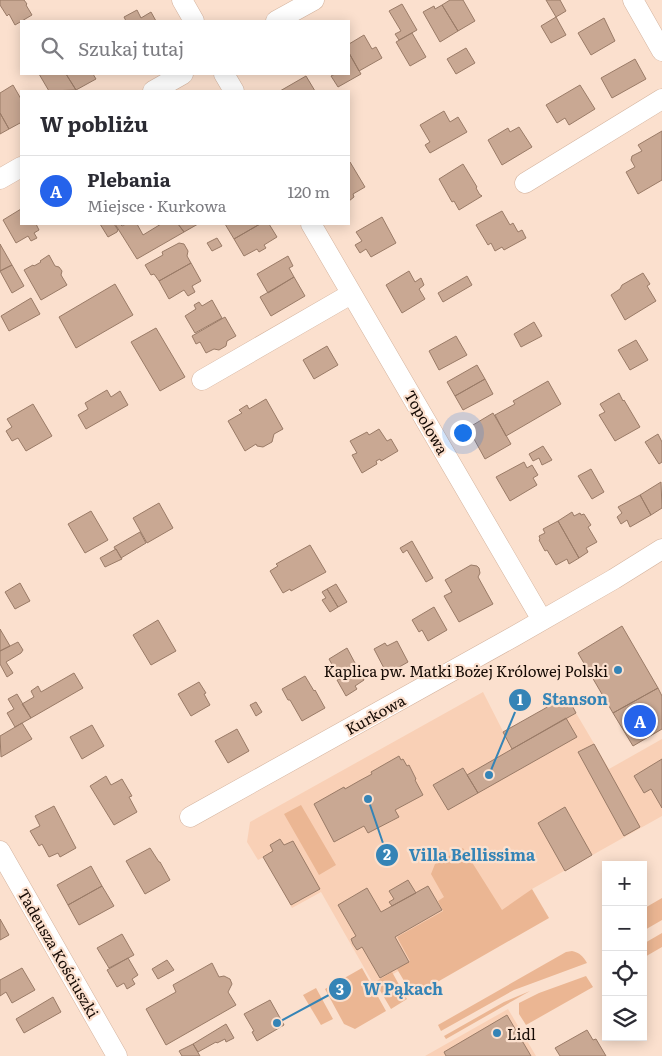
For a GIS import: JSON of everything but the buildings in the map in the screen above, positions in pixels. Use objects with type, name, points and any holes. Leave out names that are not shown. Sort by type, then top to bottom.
[{"type":"street","points":[[182,0],[193,20]]},
{"type":"street","points":[[278,20],[314,0]]},
{"type":"street","points":[[633,0],[662,51]]},
{"type":"street","points":[[155,90],[182,75]]},
{"type":"street","points":[[225,75],[233,90]]},
{"type":"street","points":[[525,183],[662,99]]},
{"type":"street","points":[[0,179],[20,167]]},
{"type":"street","name":"Topolowa","points":[[312,225],[542,620]]},
{"type":"street","points":[[202,380],[352,294]]},
{"type":"street","name":"Kurkowa","points":[[190,817],[542,620],[662,549]]},
{"type":"street","name":"Tadeusza Kościuszki","points":[[0,851],[117,1056]]},
{"type":"shaded area","points":[[483,692],[512,749],[576,713],[609,769],[662,739],[662,816],[532,889],[503,911],[374,985],[321,892],[292,908],[264,857],[258,860],[247,842],[250,822]]},
{"type":"shaded area","points":[[301,805],[336,865],[319,875],[284,814]]},
{"type":"shaded area","points":[[463,848],[502,910],[532,889],[549,918],[413,996],[397,969],[410,961],[397,937],[443,911],[438,901],[444,897],[431,874],[435,864]]},
{"type":"shaded area","points":[[662,898],[662,920],[647,929],[647,907]]},
{"type":"shaded area","points":[[662,933],[662,947],[647,956],[647,942]]},
{"type":"shaded area","points":[[572,951],[581,955],[587,963],[514,990],[441,1031],[438,1025],[566,952]]},
{"type":"shaded area","points":[[362,968],[386,1011],[355,1029],[344,1024],[325,989]]},
{"type":"shaded area","points":[[392,972],[407,999],[391,1009],[375,982]]},
{"type":"shaded area","points":[[586,976],[593,987],[526,1025],[519,1014],[519,1003],[539,993]]},
{"type":"shaded area","points":[[316,988],[333,1019],[321,1025],[303,995]]},
{"type":"shaded area","points":[[530,991],[446,1039],[444,1036],[504,1002]]},
{"type":"shaded area","name":"Lidl","points":[[508,1009],[536,1056],[425,1056]]},
{"type":"place","name":"Kaplica pw. Matki Bożej Królowej Polski","points":[[618,670]]},
{"type":"place","name":"Plebania","points":[[640,721]]},
{"type":"place","name":"Stanson","points":[[489,775]]},
{"type":"place","name":"Villa Bellissima","points":[[368,799]]},
{"type":"place","name":"W Pąkach","points":[[277,1023]]},
{"type":"place","name":"Lidl","points":[[497,1033]]}]
